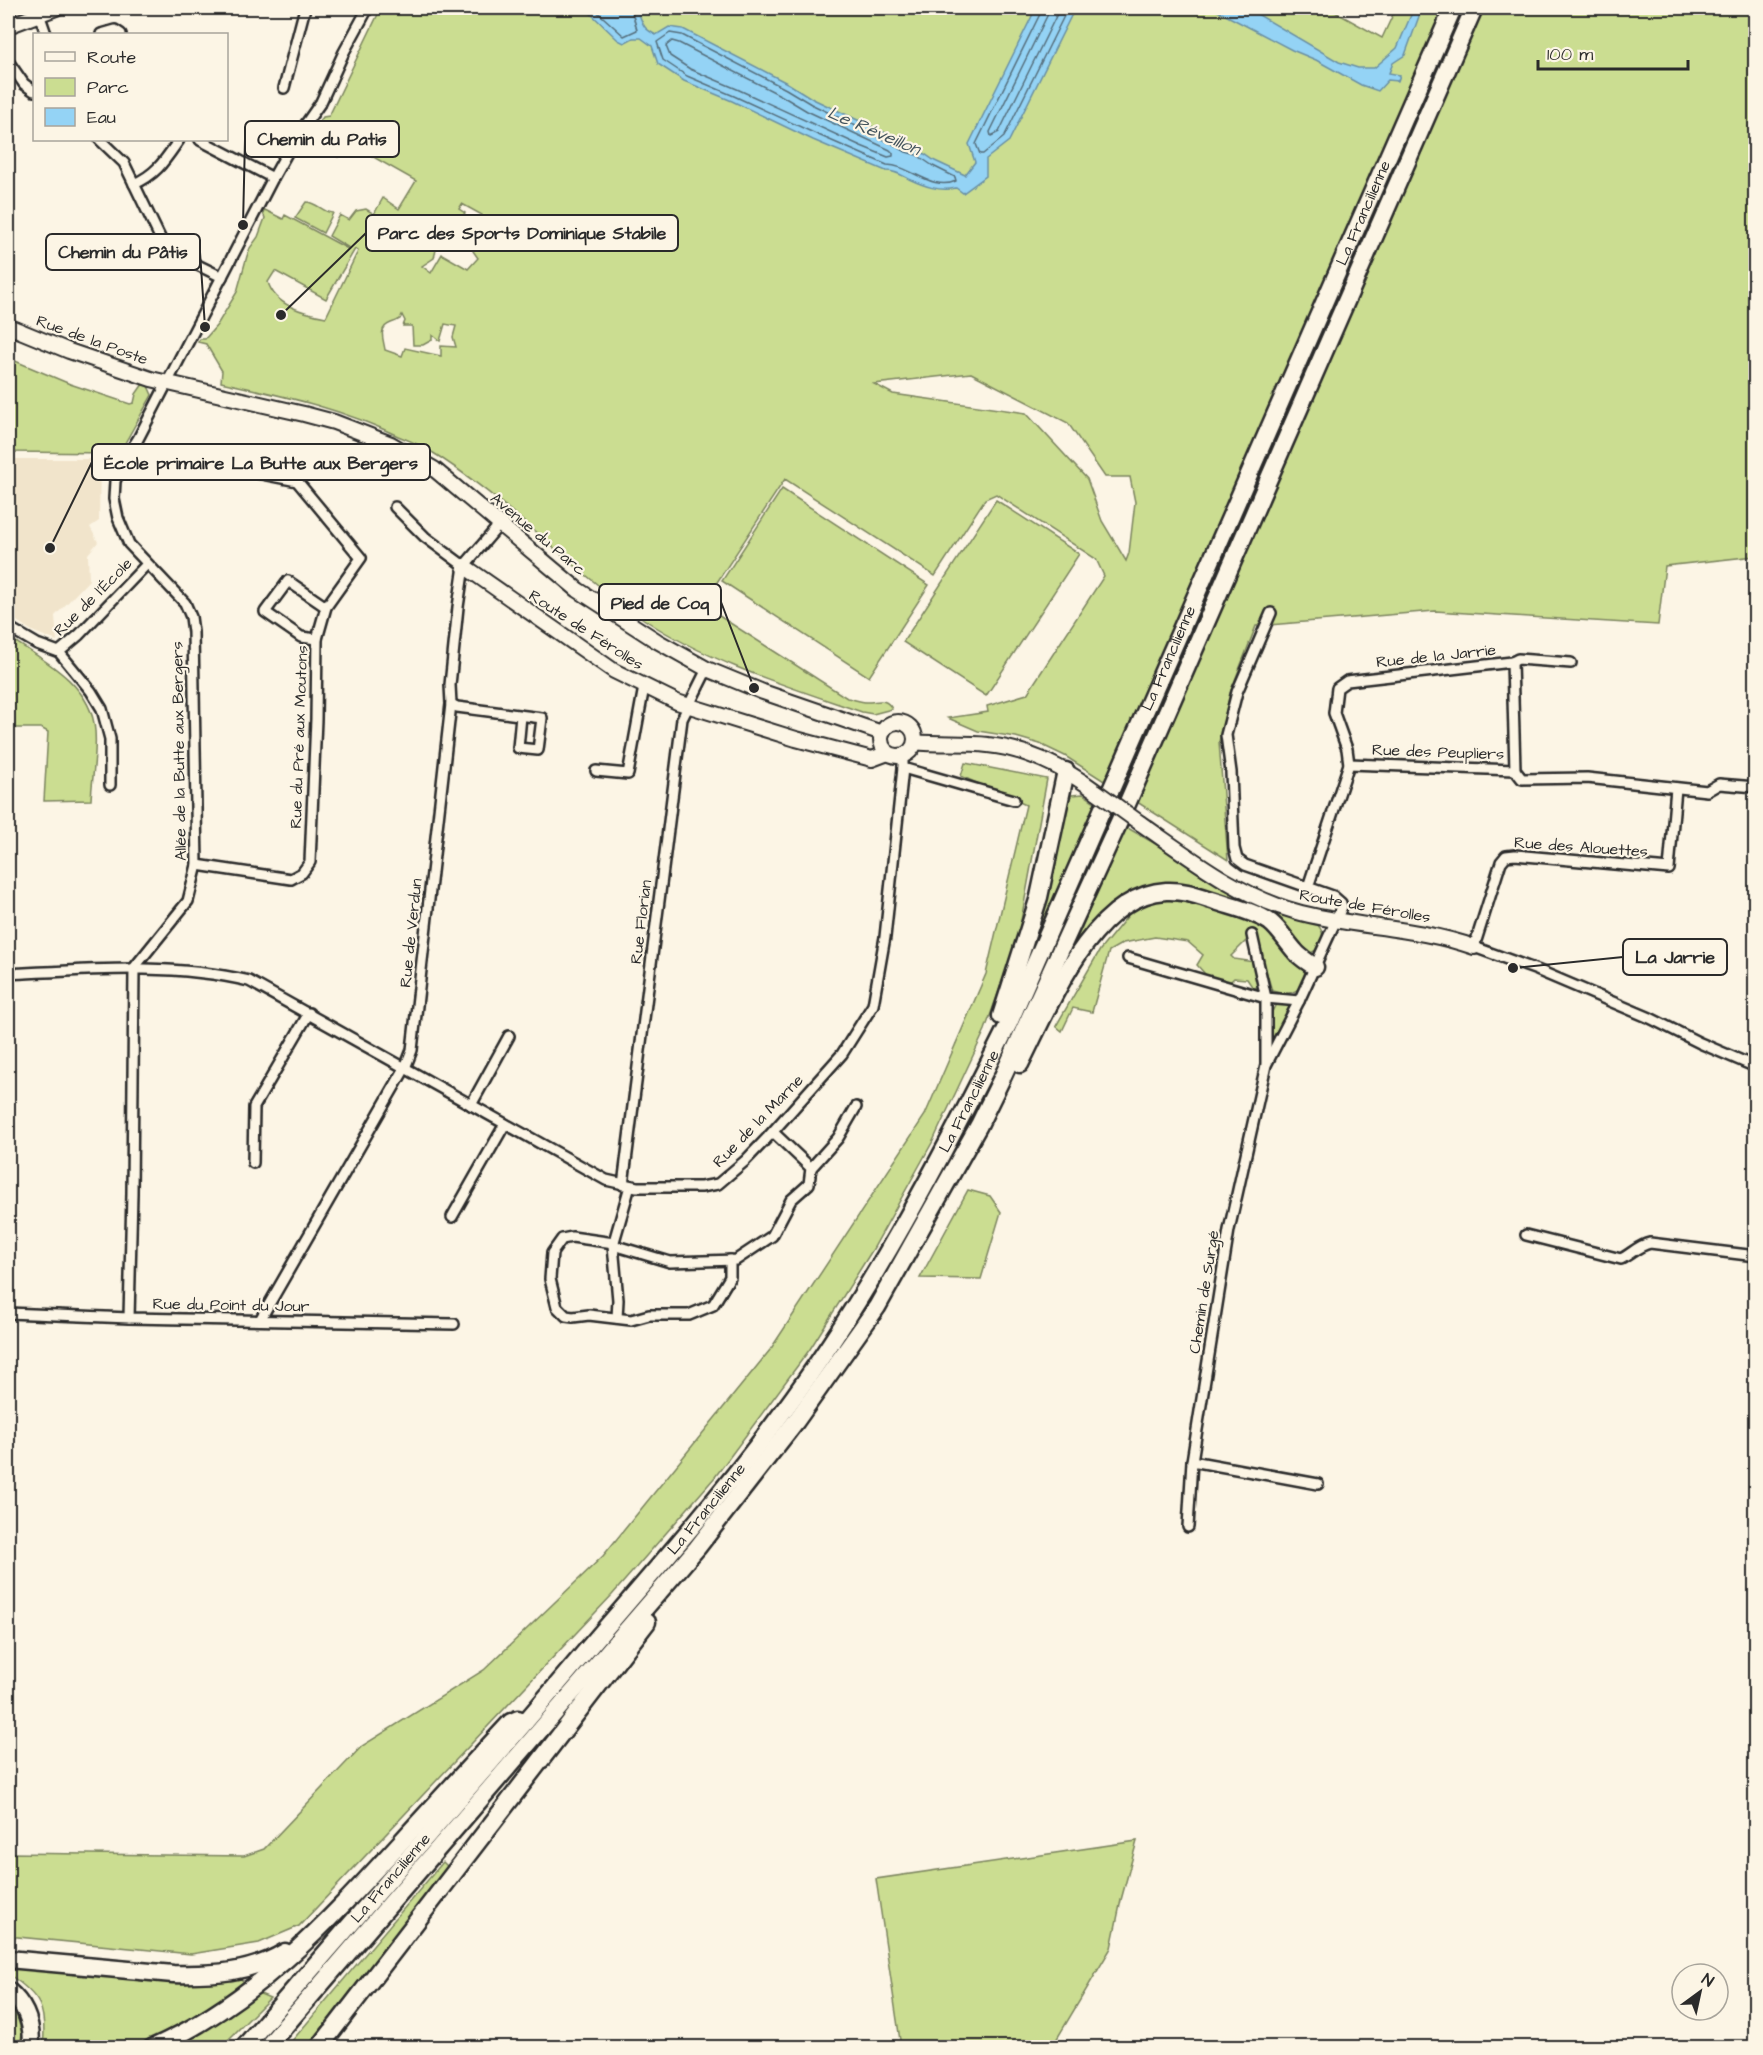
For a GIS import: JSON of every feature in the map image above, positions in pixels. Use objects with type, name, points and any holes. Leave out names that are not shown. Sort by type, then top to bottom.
[{"type":"highway","points":[[1436,47],[1448,8]]},
{"type":"highway","name":"La Francilienne","points":[[243,2048],[690,1529],[783,1413],[861,1297],[966,1111],[1009,1023],[1454,8]]},
{"type":"highway","name":"La Francilienne","points":[[266,2048],[697,1548],[796,1421],[877,1307],[979,1125],[1124,811],[1469,17]]},
{"type":"highway","points":[[966,1111],[976,1070],[1006,1005],[1039,897],[1066,771]]},
{"type":"highway","points":[[979,1125],[998,1106],[1059,988],[1089,940],[1110,916],[1136,898],[1154,892],[1178,891],[1248,912],[1271,923],[1296,953],[1315,967]]},
{"type":"highway","points":[[318,2048],[591,1693],[692,1567],[697,1548]]},
{"type":"highway","points":[[152,2048],[200,2023],[235,2001],[282,1965],[351,1898],[511,1722],[535,1711]]},
{"type":"highway","points":[[8,1959],[173,1974],[216,1974],[264,1964],[312,1936]]},
{"type":"main road","points":[[8,1990],[27,2013],[32,2034],[31,2048]]},
{"type":"street","points":[[8,26],[38,11],[56,8]]},
{"type":"street","points":[[284,88],[305,8]]},
{"type":"street","name":"Allée de la Butte aux Bergers","points":[[134,968],[188,901],[197,865],[193,643],[191,617],[185,603],[129,544],[118,518],[114,499],[115,481],[124,459],[133,447],[273,178],[293,142],[321,102],[368,8]]},
{"type":"street","points":[[38,11],[46,33]]},
{"type":"street","points":[[104,33],[115,30],[120,33]]},
{"type":"street","points":[[8,61],[24,84],[33,90]]},
{"type":"street","points":[[101,141],[124,163],[164,246],[171,252],[222,277]]},
{"type":"street","points":[[134,184],[149,177],[163,164],[178,141]]},
{"type":"street","points":[[202,141],[273,178]]},
{"type":"street","name":"Rue de la Poste","points":[[8,326],[69,351],[166,383]]},
{"type":"street","name":"Avenue du Parc","points":[[166,383],[304,414],[390,444],[434,469],[579,590],[657,642],[707,669],[763,692],[882,733]]},
{"type":"street","name":"Rue du Pré aux Moutons","points":[[133,447],[171,466],[246,471],[297,481],[361,558],[326,607],[317,639],[310,862],[302,873],[291,879],[197,865]]},
{"type":"street","name":"Route de Férolles","points":[[395,507],[425,537],[464,566],[570,642],[644,687],[689,706],[796,739],[872,759],[888,753]]},
{"type":"street","points":[[464,566],[500,524]]},
{"type":"street","name":"Rue de l'École","points":[[59,651],[72,643],[147,564]]},
{"type":"street","name":"Rue de Verdun","points":[[260,1320],[405,1068],[412,1050],[451,704],[451,674],[464,566]]},
{"type":"street","points":[[317,639],[301,638],[265,612],[288,581],[326,607]]},
{"type":"street","points":[[1270,614],[1237,692],[1226,735],[1231,771],[1234,848],[1238,859],[1245,865],[1333,896],[1341,903],[1342,908],[1338,920]]},
{"type":"street","name":"Rue de l'École","points":[[8,627],[37,644],[59,651],[91,691],[102,709],[110,739],[110,786]]},
{"type":"street","points":[[1512,662],[1518,659],[1571,663]]},
{"type":"street","name":"Rue de la Jarrie","points":[[1349,764],[1347,749],[1334,713],[1337,688],[1347,681],[1512,662],[1515,770]]},
{"type":"street","name":"Rue Florian","points":[[617,1318],[613,1244],[627,1186],[682,719],[707,669]]},
{"type":"street","points":[[596,771],[628,774],[644,687]]},
{"type":"street","points":[[451,704],[457,707],[521,716]]},
{"type":"street","points":[[903,762],[915,742],[914,733],[903,723],[893,723],[888,725],[882,733],[882,744],[888,753],[898,756],[903,762],[1014,800]]},
{"type":"street","name":"Route de Férolles","points":[[915,742],[988,745],[1029,756],[1066,771],[1207,870],[1248,892],[1293,911],[1410,930],[1474,947],[1537,970],[1631,1010],[1755,1067]]},
{"type":"street","name":"Rue de la Marne","points":[[8,974],[134,968],[220,974],[249,981],[606,1180],[627,1186],[701,1187],[718,1184],[745,1161],[773,1132],[842,1054],[873,1005],[885,937],[903,762]]},
{"type":"street","name":"Rue des Peupliers","points":[[1308,887],[1349,764],[1515,770],[1522,779],[1587,778],[1707,791],[1719,784],[1755,787]]},
{"type":"street","name":"Rue des Alouettes","points":[[1474,947],[1501,862],[1506,856],[1669,869],[1676,788]]},
{"type":"street","name":"Chemin de Surgé","points":[[1266,1065],[1338,920]]},
{"type":"street","name":"Chemin de Surgé","points":[[1188,1527],[1192,1461],[1229,1230],[1266,1065],[1266,998],[1252,935]]},
{"type":"street","points":[[1128,958],[1266,998],[1299,1001]]},
{"type":"street","points":[[129,1318],[134,968]]},
{"type":"street","points":[[253,1163],[254,1107],[309,1013]]},
{"type":"street","points":[[471,1105],[509,1036]]},
{"type":"street","points":[[730,1260],[730,1277],[713,1305],[689,1315],[649,1315],[631,1320],[566,1316],[557,1307],[550,1279],[552,1253],[562,1239],[572,1237],[613,1244],[670,1262],[730,1260],[736,1260],[772,1236],[791,1200],[809,1184],[811,1168],[838,1138],[856,1107]]},
{"type":"street","points":[[452,1217],[504,1124]]},
{"type":"street","points":[[773,1132],[811,1168]]},
{"type":"street","points":[[1526,1235],[1621,1259],[1632,1254],[1642,1245],[1650,1243],[1755,1256]]},
{"type":"street","name":"Rue du Point du Jour","points":[[8,1313],[129,1318],[453,1324]]},
{"type":"street","points":[[1192,1461],[1318,1484]]},
{"type":"shaded area","points":[[8,459],[100,459],[99,521],[90,527],[98,542],[88,554],[89,580],[55,616],[57,641],[32,631],[8,615]]},
{"type":"green space","points":[[381,8],[1328,8],[1382,38],[1396,8],[1755,8],[1755,556],[1665,566],[1658,625],[1435,611],[1256,626],[1230,693],[1219,742],[1228,860],[1065,756],[1040,744],[1016,737],[978,731],[948,718],[988,712],[987,706],[1027,694],[1104,576],[1096,559],[996,494],[985,499],[935,576],[785,479],[702,605],[847,698],[865,702],[884,702],[892,709],[873,714],[778,683],[722,661],[669,635],[617,600],[484,489],[424,447],[333,410],[221,382],[222,371],[206,344],[198,342],[200,339],[205,339],[217,325],[237,292],[250,248],[258,237],[265,218],[263,213],[265,210],[283,219],[285,215],[348,249],[329,236],[340,215],[349,220],[356,211],[366,209],[374,214],[383,198],[399,209],[416,181],[347,142],[338,157],[307,140],[323,117],[329,116]],"holes":[[[462,204],[482,215],[479,220],[486,224],[484,229],[464,219],[457,232],[459,233],[466,225],[482,238],[473,251],[478,258],[468,269],[442,254],[431,273],[422,266],[434,258],[436,250],[433,246],[446,224],[455,228],[465,213],[459,209]],[[355,249],[358,251],[326,317],[284,303],[277,297],[268,282],[275,271],[326,299]],[[402,315],[405,321],[403,326],[412,326],[413,345],[423,345],[432,340],[432,335],[440,341],[445,324],[456,326],[453,337],[456,347],[441,346],[441,356],[405,348],[402,356],[385,350],[382,335],[384,328],[400,319]],[[971,373],[1068,423],[1105,477],[1130,477],[1135,502],[1126,561],[1102,521],[1087,479],[1026,413],[893,394],[874,384]]]},
{"type":"green space","points":[[306,202],[333,213],[323,233],[295,218]]},
{"type":"green space","points":[[8,358],[70,384],[130,404],[134,403],[136,394],[143,384],[148,386],[152,395],[121,450],[116,453],[8,452]]},
{"type":"green space","points":[[782,489],[929,585],[869,677],[722,581]]},
{"type":"green space","points":[[996,500],[1079,554],[986,696],[903,642]]},
{"type":"green space","points":[[8,637],[50,664],[75,686],[85,700],[92,714],[95,731],[91,800],[44,801],[48,732],[41,728],[8,728]]},
{"type":"green space","points":[[965,763],[1047,779],[1018,937],[985,1030],[933,1141],[873,1249],[810,1349],[715,1477],[612,1595],[299,1926],[259,1943],[191,1954],[8,1936],[8,1853],[244,1856],[264,1849],[362,1746],[484,1670],[603,1556],[770,1350],[925,1115],[986,974],[1026,805],[961,776]]},
{"type":"green space","points":[[1083,794],[1096,803],[1024,964],[1066,801],[1072,795]]},
{"type":"green space","points":[[1126,827],[1173,854],[1315,922],[1321,929],[1322,935],[1318,949],[1307,955],[1281,927],[1159,887],[1069,956]]},
{"type":"green space","points":[[1165,896],[1244,917],[1265,927],[1302,965],[1305,974],[1300,988],[1292,992],[1272,991],[1257,939],[1246,941],[1231,956],[1234,959],[1254,962],[1258,987],[1253,988],[1247,979],[1234,978],[1230,982],[1206,975],[1197,965],[1203,955],[1188,942],[1155,937],[1123,943],[1109,951],[1092,1012],[1073,1008],[1062,1031],[1056,1026],[1100,950],[1135,907]]},
{"type":"green space","points":[[1277,1002],[1291,1006],[1273,1042],[1270,1039],[1271,1014]]},
{"type":"green space","points":[[968,1190],[990,1196],[1001,1212],[981,1279],[920,1278]]},
{"type":"green space","points":[[1137,1841],[1111,1948],[1052,2047],[901,2047],[876,1879]]},
{"type":"green space","points":[[443,1862],[448,1867],[307,2047],[286,2048]]},
{"type":"green space","points":[[11,1967],[145,1981],[201,1983],[239,1977],[246,1984],[185,2022],[136,2047],[43,2048],[44,2023],[39,2004],[28,1989],[8,1974]]},
{"type":"green space","points":[[258,1993],[270,1998],[221,2047],[172,2048],[222,2019]]},
{"type":"green space","points":[[8,2002],[14,2006],[22,2033],[20,2047],[8,2047]]},
{"type":"water","name":"Le Réveillon","points":[[585,8],[636,8],[644,26],[656,35],[669,27],[683,29],[789,84],[813,99],[896,138],[935,161],[965,175],[975,162],[969,144],[1036,8],[1075,8],[1009,141],[986,159],[986,176],[963,193],[956,188],[938,189],[926,186],[896,172],[886,171],[684,81],[658,64],[652,46],[641,38],[633,38],[624,43],[618,40]]},
{"type":"water","points":[[1212,8],[1247,8],[1339,62],[1358,68],[1374,68],[1397,48],[1414,8],[1422,8],[1405,55],[1393,63],[1389,73],[1400,75],[1398,81],[1388,80],[1378,91],[1361,85]]},
{"type":"place","name":"Chemin du Patis","points":[[243,225]]},
{"type":"place","name":"Parc des Sports Dominique Stabile","points":[[281,315]]},
{"type":"place","name":"Chemin du Pâtis","points":[[205,327]]},
{"type":"place","name":"École primaire La Butte aux Bergers","points":[[50,548]]},
{"type":"place","name":"Pied de Coq","points":[[754,688]]},
{"type":"place","name":"La Jarrie","points":[[1513,968]]}]
